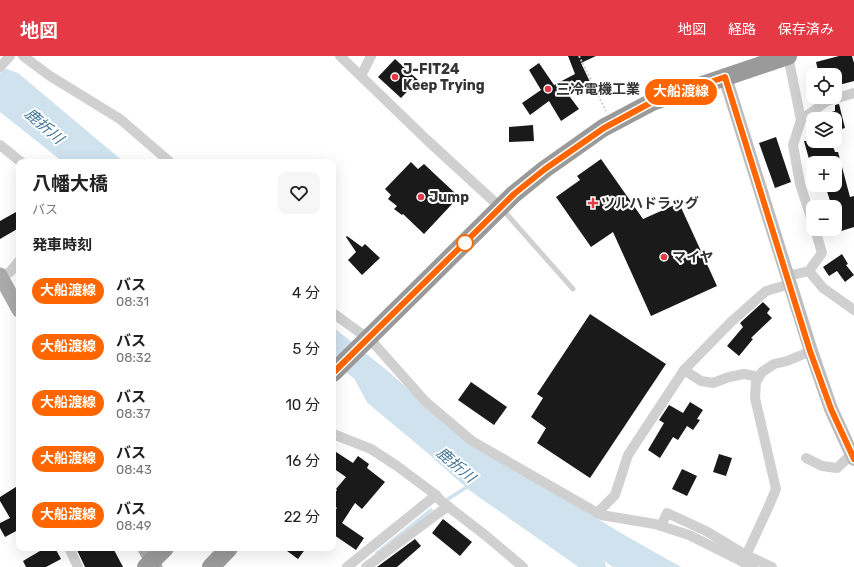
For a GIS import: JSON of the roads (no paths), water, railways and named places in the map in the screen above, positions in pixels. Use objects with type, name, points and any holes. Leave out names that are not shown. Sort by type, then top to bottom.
[{"type":"highway","points":[[336,370],[500,207],[545,169],[612,123],[652,102],[788,56]]},
{"type":"highway","points":[[146,567],[162,551]]},
{"type":"highway","points":[[211,567],[226,551]]},
{"type":"highway","points":[[227,567],[232,551]]},
{"type":"main road","points":[[725,77],[810,351],[831,409],[852,457]]},
{"type":"main road","points":[[0,276],[16,305]]},
{"type":"main road","points":[[147,551],[155,567]]},
{"type":"street","points":[[0,67],[10,56]]},
{"type":"street","points":[[23,56],[50,76],[120,119],[167,159]]},
{"type":"street","points":[[340,56],[427,140],[500,207]]},
{"type":"street","points":[[361,76],[371,56]]},
{"type":"street","points":[[788,56],[801,120],[793,145],[800,184],[806,202]]},
{"type":"street","points":[[801,120],[827,100],[854,93]]},
{"type":"street","points":[[0,145],[17,159]]},
{"type":"street","points":[[597,513],[615,495],[628,455],[684,370],[731,322],[766,291],[809,272],[822,253],[817,236]]},
{"type":"street","points":[[0,276],[10,272],[16,265]]},
{"type":"street","points":[[809,272],[823,288],[854,310]]},
{"type":"street","points":[[336,314],[359,332],[364,342],[425,401],[472,441],[601,515],[661,526],[689,535],[744,558],[772,567]]},
{"type":"street","points":[[744,558],[776,489],[755,398],[756,382],[762,372],[774,364],[787,361],[810,351]]},
{"type":"street","points":[[684,370],[701,381],[713,383],[729,376],[744,374],[759,377]]},
{"type":"street","points":[[336,435],[372,449],[397,466],[485,535],[522,567]]},
{"type":"street","points":[[806,458],[822,466],[837,468],[852,457]]},
{"type":"street","points":[[347,567],[436,496]]},
{"type":"street","points":[[362,554],[367,567],[448,506]]},
{"type":"street","points":[[661,526],[668,512],[706,531],[744,558],[753,567]]},
{"type":"street","points":[[70,551],[78,567]]},
{"type":"lane","points":[[500,207],[573,289]]},
{"type":"water","points":[[4,68],[18,73],[120,159],[59,159],[0,112],[0,73]]},
{"type":"water","points":[[336,329],[389,372],[417,397],[487,452],[626,536],[681,567],[613,567],[447,451],[336,364]]},
{"type":"waterway","name":"鹿折川","points":[[336,349],[361,370],[375,396],[475,482],[596,567]]},
{"type":"waterway","points":[[448,499],[475,482]]},
{"type":"waterway","points":[[377,553],[431,510]]},
{"type":"place","name":"J-FIT24 Keep Trying","points":[[395,77]]},
{"type":"place","name":"三冷電機工業","points":[[548,89]]},
{"type":"place","name":"Jump","points":[[421,197]]},
{"type":"place","name":"ツルハドラッグ","points":[[593,203]]},
{"type":"place","name":"マイヤ","points":[[664,257]]}]
